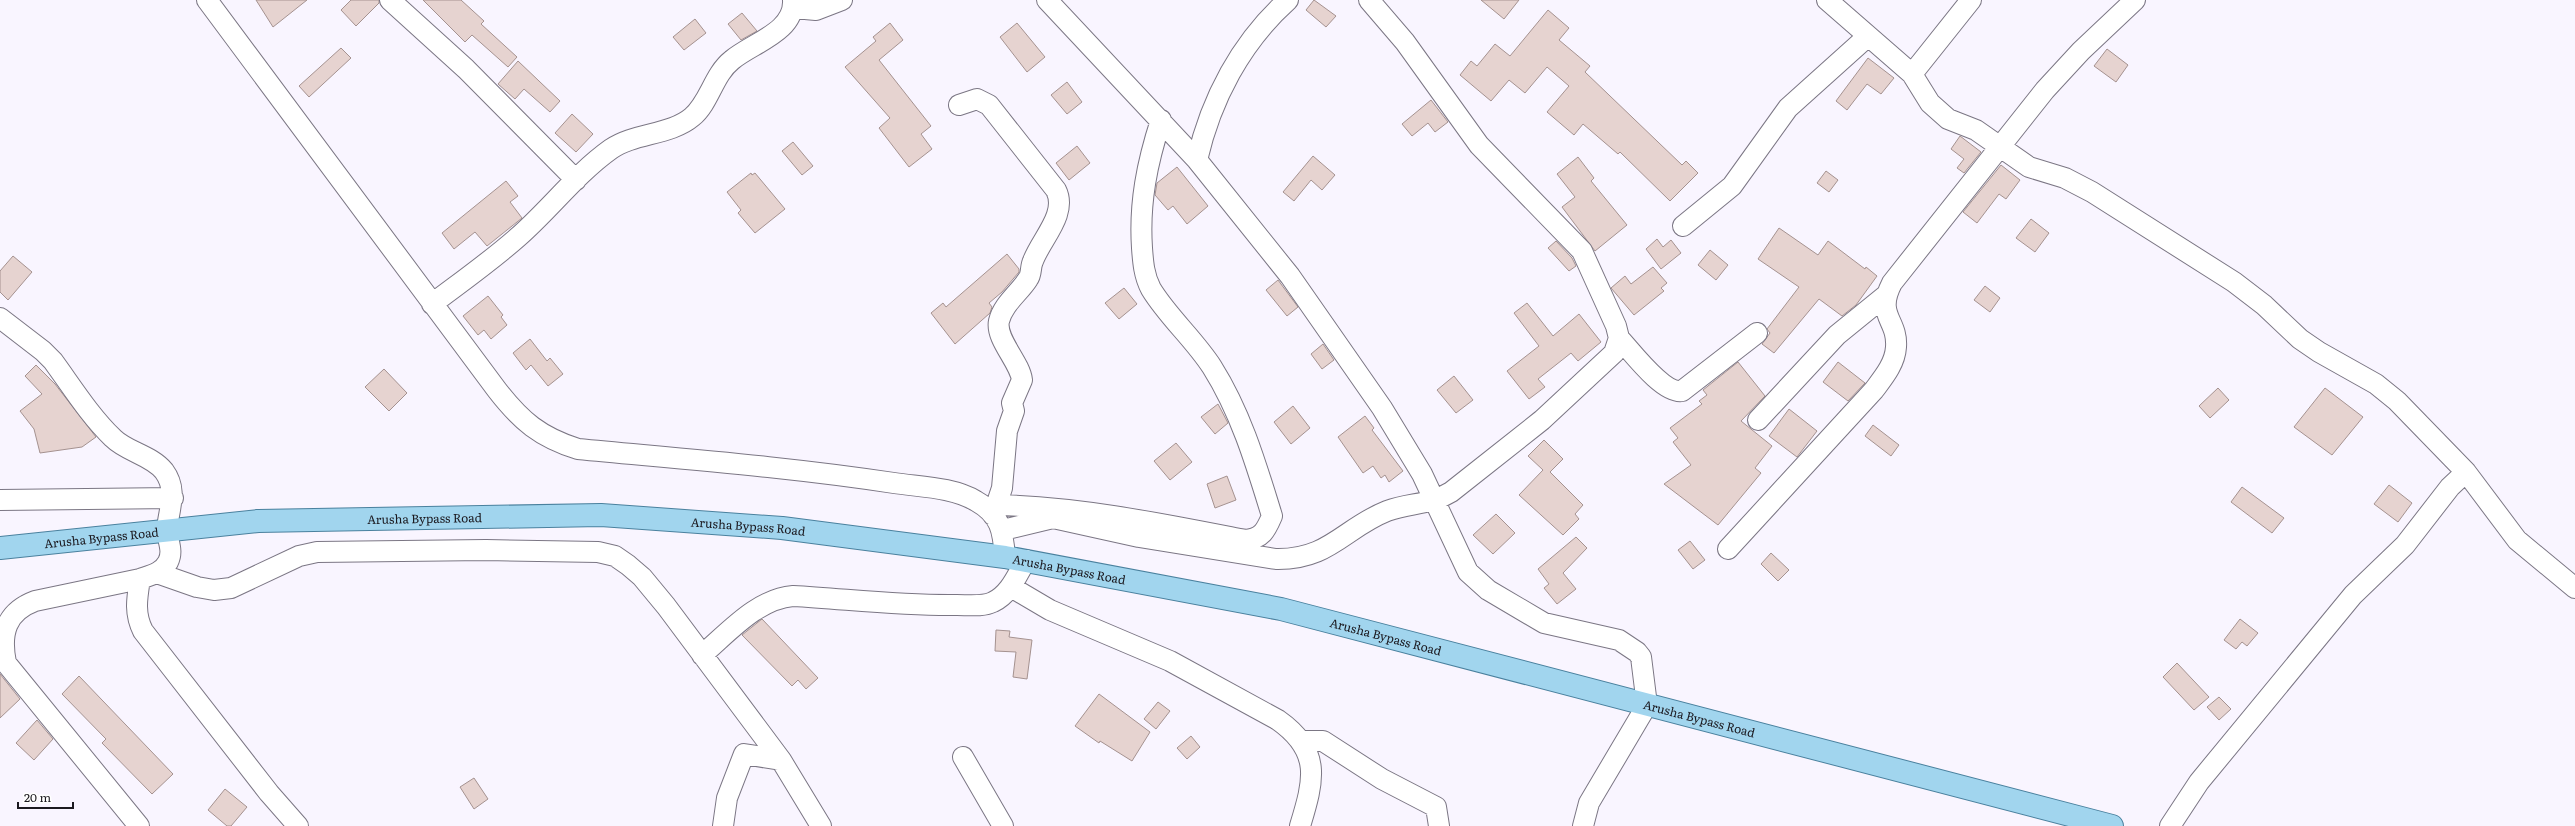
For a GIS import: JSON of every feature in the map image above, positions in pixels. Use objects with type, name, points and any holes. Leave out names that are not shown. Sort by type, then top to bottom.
[{"type":"main road","name":"Arusha Bypass Road","points":[[0,548],[258,521],[601,515],[782,528],[1015,558],[1281,609],[2112,826]]},
{"type":"street","points":[[207,0],[432,304],[510,406],[541,434],[557,442],[578,449],[849,476],[953,492],[976,500],[997,516],[1015,558],[1011,587],[992,602],[976,605],[939,605],[793,596],[779,597],[762,605],[702,654]]},
{"type":"street","points":[[390,0],[466,70],[576,180]]},
{"type":"street","points":[[432,304],[519,237],[576,180],[612,148],[628,140],[681,124],[692,117],[702,106],[722,71],[732,60],[783,26],[794,4],[816,10],[842,0]]},
{"type":"street","points":[[1047,0],[1197,160],[1290,276],[1338,342],[1382,408],[1436,501],[1468,572],[1482,586],[1544,623],[1608,636],[1619,640],[1637,652],[1644,667],[1647,705],[1589,803],[1583,826]]},
{"type":"street","points":[[1197,160],[1203,135],[1229,73],[1268,18],[1288,0]]},
{"type":"street","points":[[1370,0],[1405,42],[1479,145],[1582,252],[1610,312],[1619,338],[1664,386],[1676,392],[1682,391],[1757,332]]},
{"type":"street","points":[[1827,0],[1867,37],[1912,74],[1938,111],[1948,119],[1976,130],[2002,147],[2029,168],[2078,184],[2234,282],[2264,305],[2300,339],[2376,384],[2397,401],[2466,472],[2517,540],[2575,588]]},
{"type":"street","points":[[1912,74],[1971,0]]},
{"type":"street","points":[[1728,549],[1886,375],[1896,348],[1896,337],[1884,305],[1885,296],[1892,283],[2002,147],[2060,72],[2135,0]]},
{"type":"street","points":[[1683,226],[1732,186],[1788,108],[1867,37]]},
{"type":"street","points":[[959,105],[977,99],[989,105],[1056,190],[1061,200],[1059,210],[1032,263],[1030,276],[1017,290],[999,320],[999,332],[1022,380],[1012,403],[1014,411],[1007,431],[1002,488],[997,516]]},
{"type":"street","points":[[997,516],[1040,506],[1123,516],[1245,540],[1255,539],[1263,534],[1268,526],[1272,516],[1251,445],[1236,412],[1212,367],[1165,310],[1150,287],[1143,267],[1140,230],[1144,180],[1161,120]]},
{"type":"street","points":[[1758,420],[1837,335],[1885,296]]},
{"type":"street","points":[[0,318],[48,356],[114,439],[163,470],[170,481],[173,498],[167,530],[171,552],[168,561],[149,576],[136,608],[137,619],[143,631],[269,793],[298,826]]},
{"type":"street","points":[[997,516],[1053,518],[1147,538],[1276,559],[1296,559],[1329,547],[1362,524],[1386,512],[1401,506],[1436,501],[1502,453],[1542,420],[1614,353],[1619,338]]},
{"type":"street","points":[[2170,826],[2199,782],[2353,595],[2405,545],[2450,487],[2466,472]]},
{"type":"street","points":[[0,500],[173,498]]},
{"type":"street","points":[[139,826],[6,662],[1,650],[0,638],[5,624],[23,605],[35,600],[149,576],[214,590],[231,588],[299,556],[318,552],[486,550],[598,552],[615,556],[642,577],[702,654],[781,760],[820,826]]},
{"type":"street","points":[[1011,587],[1050,610],[1170,661],[1278,720],[1302,740],[1309,758],[1311,777],[1307,802],[1300,826]]},
{"type":"street","points":[[1302,740],[1323,741],[1382,779],[1428,801],[1436,807],[1439,826]]},
{"type":"street","points":[[723,826],[727,798],[744,754],[781,760]]},
{"type":"street","points":[[963,757],[1003,826]]},
{"type":"building","points":[[256,0],[307,0],[273,27]]},
{"type":"building","points":[[351,0],[379,0],[379,3],[356,26],[341,10]]},
{"type":"building","points":[[423,0],[461,0],[484,21],[481,24],[517,57],[508,67],[472,35],[465,42]]},
{"type":"building","points":[[1314,0],[1336,16],[1326,27],[1306,10]]},
{"type":"building","points":[[1481,0],[1519,0],[1504,19]]},
{"type":"building","points":[[1548,10],[1569,28],[1559,40],[1590,66],[1585,72],[1682,165],[1686,161],[1698,173],[1670,201],[1620,152],[1618,154],[1583,124],[1574,135],[1547,112],[1569,86],[1547,67],[1525,93],[1509,80],[1491,101],[1460,75],[1471,61],[1477,66],[1495,44],[1510,56]]},
{"type":"building","points":[[742,13],[757,31],[741,40],[728,24]]},
{"type":"building","points":[[695,19],[706,33],[684,50],[673,37]]},
{"type":"building","points":[[890,23],[903,40],[879,60],[931,126],[921,134],[932,149],[909,167],[879,128],[890,118],[845,67],[876,41],[873,37]]},
{"type":"building","points":[[1017,23],[1045,57],[1027,72],[1000,37]]},
{"type":"building","points":[[341,48],[351,58],[309,97],[299,86]]},
{"type":"building","points":[[2107,49],[2128,65],[2116,82],[2094,66]]},
{"type":"building","points":[[1868,58],[1894,78],[1881,94],[1867,84],[1847,110],[1836,101]]},
{"type":"building","points":[[518,61],[560,101],[550,112],[524,89],[515,99],[498,84]]},
{"type":"building","points":[[1067,82],[1082,102],[1067,114],[1051,95]]},
{"type":"building","points":[[1431,100],[1448,122],[1435,132],[1428,123],[1412,136],[1402,124]]},
{"type":"building","points":[[572,114],[593,134],[576,152],[555,133]]},
{"type":"building","points":[[1960,136],[1981,152],[1964,173],[1957,168],[1964,159],[1951,149]]},
{"type":"building","points":[[793,142],[813,166],[802,175],[782,151]]},
{"type":"building","points":[[1077,146],[1090,163],[1069,180],[1056,163]]},
{"type":"building","points":[[1313,156],[1335,175],[1322,190],[1311,180],[1294,201],[1283,192]]},
{"type":"building","points":[[1578,157],[1594,178],[1591,181],[1627,225],[1595,251],[1562,207],[1575,197],[1557,174]]},
{"type":"building","points":[[2001,165],[2020,180],[2006,199],[1999,194],[1977,223],[1963,212]]},
{"type":"building","points":[[1177,167],[1208,206],[1187,224],[1173,206],[1168,210],[1155,195],[1157,183]]},
{"type":"building","points":[[1826,171],[1838,180],[1829,192],[1817,183]]},
{"type":"building","points":[[751,173],[752,175],[755,173],[785,209],[755,233],[738,213],[741,210],[727,192]]},
{"type":"building","points":[[506,181],[518,196],[510,202],[522,218],[487,246],[475,232],[454,249],[442,233]]},
{"type":"building","points":[[2031,219],[2049,233],[2035,252],[2016,238]]},
{"type":"building","points":[[1779,228],[1818,255],[1828,241],[1865,269],[1866,267],[1877,276],[1856,305],[1842,316],[1819,299],[1774,353],[1762,344],[1770,333],[1767,329],[1799,287],[1758,259]]},
{"type":"building","points":[[1657,239],[1663,247],[1671,240],[1681,253],[1661,269],[1646,249]]},
{"type":"building","points":[[1556,241],[1572,258],[1576,266],[1569,271],[1548,248]]},
{"type":"building","points":[[1710,250],[1728,265],[1716,280],[1698,265]]},
{"type":"building","points":[[1007,254],[1019,269],[1019,272],[1002,292],[989,303],[992,307],[990,313],[955,344],[931,313],[943,303],[946,307]]},
{"type":"building","points":[[13,256],[32,272],[8,300],[0,292],[0,271]]},
{"type":"building","points":[[1653,267],[1667,283],[1661,288],[1664,291],[1634,315],[1611,288],[1625,276],[1631,284]]},
{"type":"building","points":[[1278,280],[1298,307],[1287,316],[1266,290]]},
{"type":"building","points":[[1985,286],[2000,298],[1990,312],[1974,300]]},
{"type":"building","points":[[1124,288],[1137,304],[1119,319],[1105,303]]},
{"type":"building","points":[[488,296],[503,315],[501,317],[507,325],[491,339],[484,330],[478,335],[463,316]]},
{"type":"building","points":[[1527,303],[1553,336],[1579,314],[1601,342],[1578,361],[1571,353],[1538,379],[1545,387],[1529,399],[1507,371],[1539,346],[1514,313]]},
{"type":"building","points":[[530,339],[547,361],[550,358],[563,374],[548,386],[531,365],[526,370],[513,353]]},
{"type":"building","points":[[1323,344],[1334,360],[1322,369],[1311,354]]},
{"type":"building","points":[[1738,362],[1765,396],[1741,421],[1772,446],[1755,468],[1761,473],[1718,525],[1664,484],[1691,465],[1673,442],[1678,438],[1670,428],[1702,404],[1699,401],[1707,395],[1703,390]]},
{"type":"building","points":[[1838,362],[1865,383],[1848,401],[1823,382]]},
{"type":"building","points":[[36,365],[55,384],[96,437],[82,447],[40,453],[34,429],[20,411],[42,394],[25,376]]},
{"type":"building","points":[[384,369],[407,393],[389,411],[365,387]]},
{"type":"building","points":[[1454,376],[1473,400],[1456,413],[1437,390]]},
{"type":"building","points":[[2218,388],[2229,400],[2210,418],[2199,406]]},
{"type":"building","points":[[2325,388],[2363,417],[2332,455],[2294,427]]},
{"type":"building","points":[[1218,404],[1228,423],[1215,434],[1201,417]]},
{"type":"building","points":[[1293,406],[1310,428],[1291,444],[1274,422]]},
{"type":"building","points":[[1789,409],[1817,431],[1797,457],[1769,436]]},
{"type":"building","points":[[1365,416],[1374,428],[1372,430],[1403,471],[1389,482],[1385,475],[1381,478],[1373,466],[1363,473],[1338,437]]},
{"type":"building","points":[[1873,425],[1899,445],[1891,456],[1865,436]]},
{"type":"building","points":[[1544,440],[1563,459],[1550,472],[1583,505],[1575,514],[1579,519],[1563,535],[1519,495],[1543,470],[1528,456]]},
{"type":"building","points":[[1176,443],[1192,462],[1170,480],[1154,461]]},
{"type":"building","points":[[1227,476],[1236,500],[1215,508],[1207,484]]},
{"type":"building","points":[[2389,485],[2412,503],[2398,522],[2374,504]]},
{"type":"building","points":[[2242,487],[2284,518],[2272,533],[2231,502]]},
{"type":"building","points":[[1496,514],[1515,533],[1493,554],[1473,535]]},
{"type":"building","points":[[1576,537],[1587,548],[1563,573],[1576,589],[1557,604],[1544,588],[1549,584],[1538,569]]},
{"type":"building","points":[[1690,541],[1705,560],[1693,569],[1678,550]]},
{"type":"building","points":[[1771,553],[1789,570],[1778,581],[1761,564]]},
{"type":"building","points":[[762,619],[818,678],[806,689],[798,680],[792,686],[742,635]]},
{"type":"building","points":[[2240,619],[2258,633],[2247,646],[2242,642],[2236,649],[2224,640]]},
{"type":"building","points":[[996,630],[1010,631],[1009,637],[1032,640],[1027,679],[1013,677],[1016,652],[995,651]]},
{"type":"building","points":[[2177,663],[2209,697],[2194,710],[2163,677]]},
{"type":"building","points":[[0,674],[20,699],[0,718]]},
{"type":"building","points":[[79,676],[173,774],[152,794],[102,743],[106,739],[62,694]]},
{"type":"building","points":[[1099,694],[1150,732],[1132,761],[1100,741],[1099,743],[1075,726]]},
{"type":"building","points":[[2219,697],[2231,709],[2219,720],[2207,707]]},
{"type":"building","points":[[1158,702],[1170,711],[1156,729],[1144,719]]},
{"type":"building","points":[[37,720],[53,739],[34,760],[16,743]]},
{"type":"building","points":[[1191,736],[1200,747],[1187,759],[1177,748]]},
{"type":"building","points":[[474,778],[488,799],[474,809],[460,787]]},
{"type":"building","points":[[225,789],[247,807],[231,826],[227,826],[208,810]]}]
